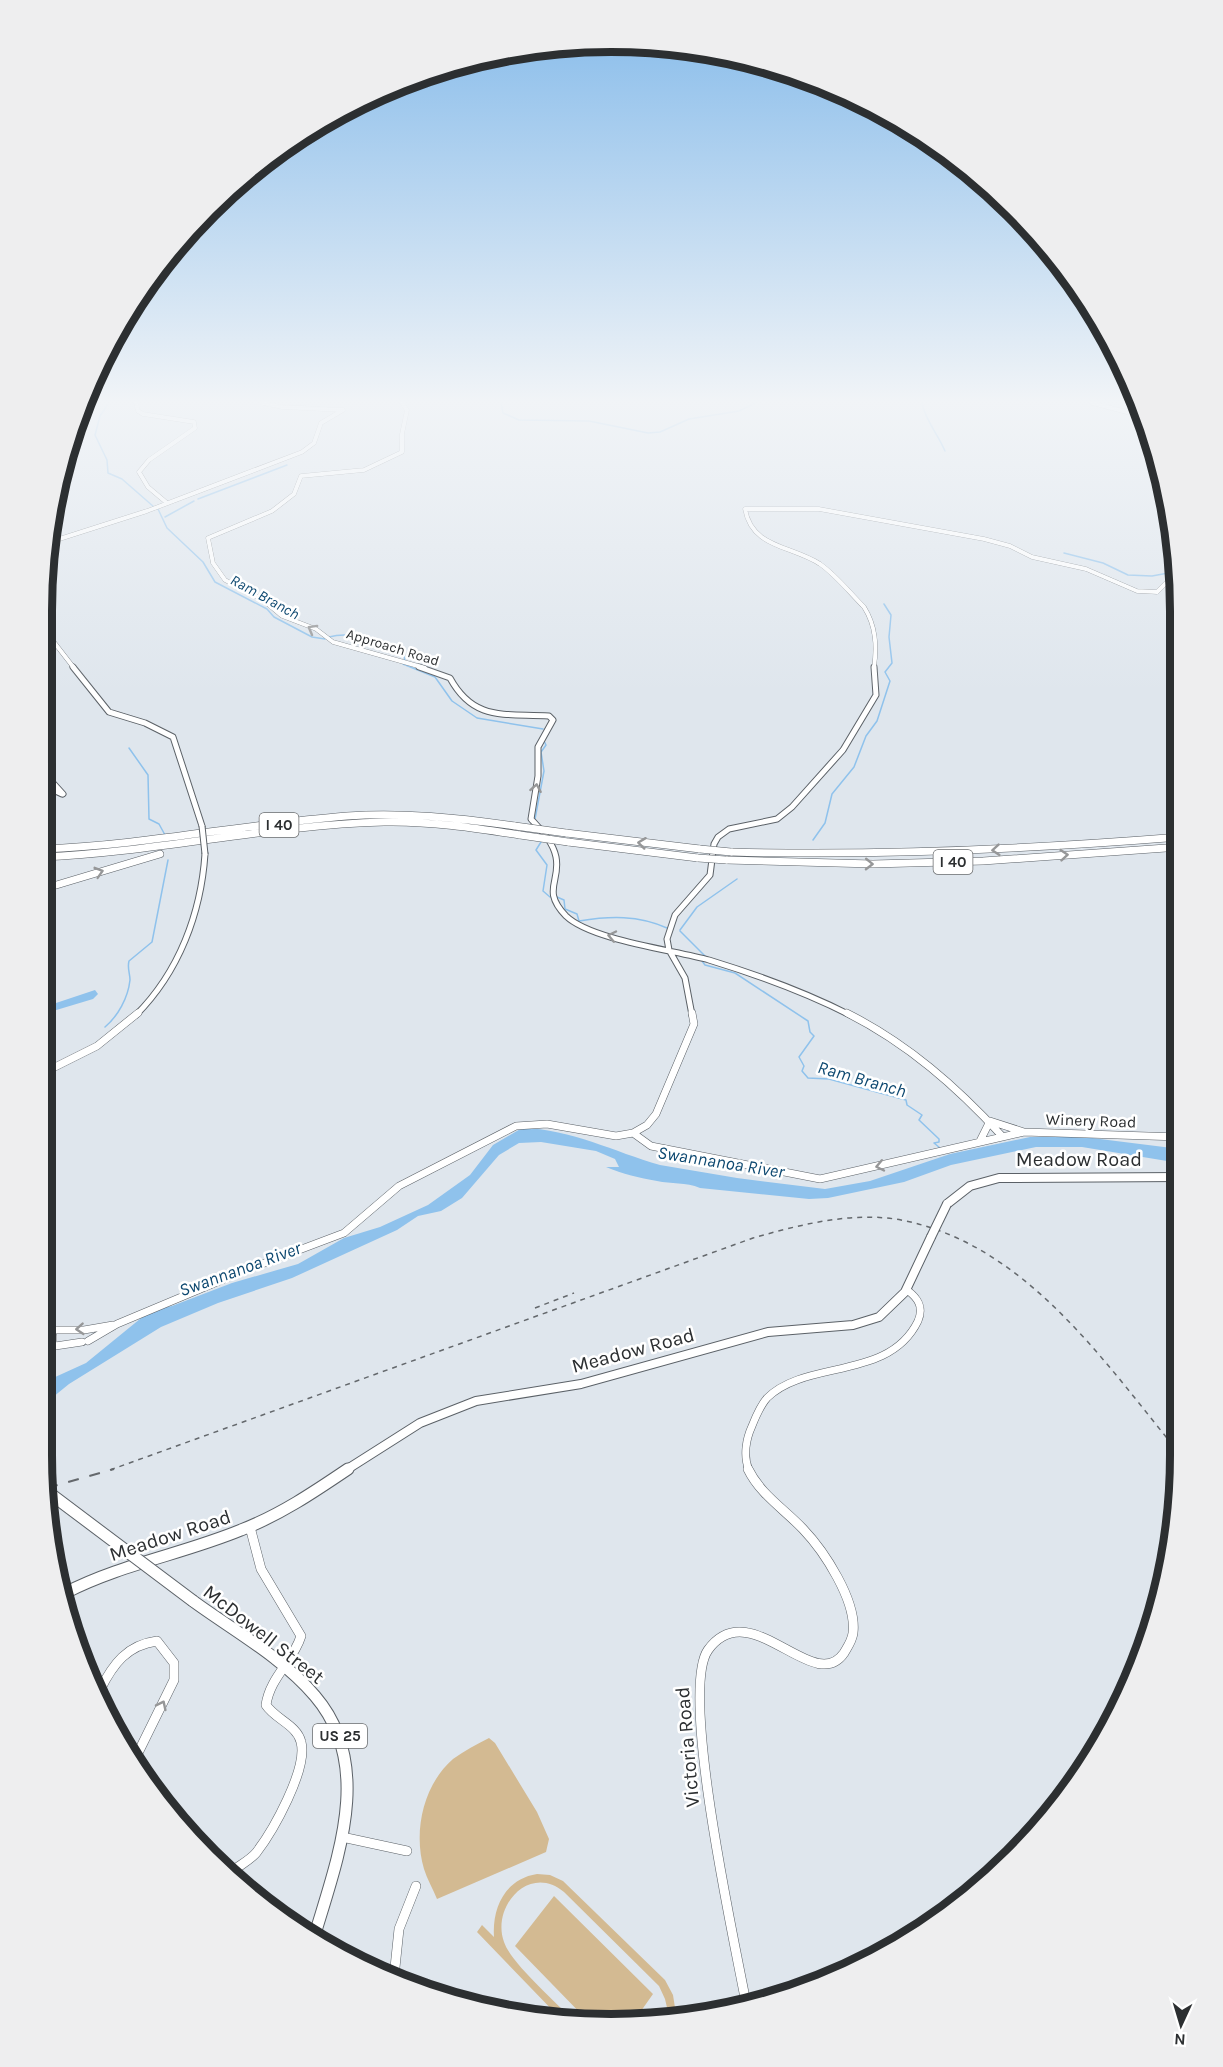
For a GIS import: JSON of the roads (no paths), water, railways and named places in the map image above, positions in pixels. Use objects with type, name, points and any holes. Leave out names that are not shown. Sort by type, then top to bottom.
[{"type":"highway","name":"I 40","points":[[52,849],[94,848],[370,815],[437,816],[515,825],[726,860],[873,864],[983,861],[1170,848]]},
{"type":"highway","name":"I 40","points":[[52,857],[115,854],[367,823],[435,824],[568,842],[699,854],[730,852],[823,856],[904,855],[1170,838]]},
{"type":"highway","points":[[52,844],[94,848]]},
{"type":"highway","points":[[52,887],[201,844]]},
{"type":"main road","name":"Meadow Road","points":[[70,1591],[90,1581],[250,1527],[295,1504],[409,1430],[457,1407],[495,1396],[580,1385],[769,1332],[860,1323],[890,1310],[907,1290],[947,1204],[970,1186],[999,1178],[1170,1177]]},
{"type":"main road","name":"McDowell Street","points":[[54,1497],[283,1667],[315,1695],[328,1712],[339,1731],[348,1788],[342,1837],[316,1930]]},
{"type":"street","points":[[163,499],[167,503]]},
{"type":"street","points":[[57,539],[176,499]]},
{"type":"street","name":"Approach Road","points":[[283,499],[274,510],[254,520],[210,535],[208,538],[213,563],[225,580],[263,600],[282,616],[316,629],[325,638],[435,671],[450,678],[457,695],[478,710],[549,716],[553,720],[538,747],[538,776],[531,819],[553,845],[557,859],[557,874],[551,886],[554,899],[562,914],[585,928],[669,950]]},
{"type":"street","points":[[52,1335],[52,1347],[85,1342],[117,1324],[241,1272],[344,1233],[399,1186],[516,1126],[547,1124],[616,1136],[633,1133],[647,1125],[656,1114],[694,1024],[693,1009],[685,978],[669,950],[667,939],[675,915],[710,875],[714,844],[718,837],[729,829],[777,819],[792,807],[843,750],[876,695],[874,668],[877,645],[869,615],[864,607],[821,565],[795,551],[758,537],[748,525],[745,509],[819,509],[1000,542],[1032,557],[1086,569],[1142,592],[1157,592],[1169,582]]},
{"type":"street","points":[[52,639],[109,712],[145,723],[173,737],[182,758],[202,826],[205,854],[198,907],[173,963],[151,1000],[124,1028],[52,1068]]},
{"type":"street","points":[[52,782],[63,794],[52,789]]},
{"type":"street","points":[[669,950],[773,979],[858,1017],[920,1056],[970,1100],[1002,1136]]},
{"type":"street","points":[[680,966],[683,960],[693,957]]},
{"type":"street","points":[[990,1121],[1024,1132]]},
{"type":"street","points":[[980,1142],[990,1121]]},
{"type":"street","name":"Winery Road","points":[[633,1133],[651,1146],[820,1179],[938,1154],[1024,1132],[1170,1137]]},
{"type":"street","name":"Victoria Road","points":[[745,1998],[704,1775],[700,1667],[706,1652],[720,1638],[745,1630],[765,1635],[809,1663],[825,1665],[844,1654],[853,1637],[853,1625],[845,1595],[818,1549],[802,1528],[755,1485],[746,1464],[747,1443],[757,1412],[775,1392],[886,1352],[904,1341],[915,1327],[920,1312],[918,1299],[907,1290]]},
{"type":"street","points":[[52,1330],[84,1329],[117,1324]]},
{"type":"street","points":[[235,1869],[255,1853],[288,1795],[302,1749],[300,1738],[290,1727],[271,1714],[266,1705],[269,1688],[297,1650],[300,1636],[261,1569],[250,1527]]},
{"type":"street","points":[[102,1686],[120,1657],[132,1647],[157,1641],[171,1656],[177,1669],[174,1680],[138,1752]]},
{"type":"street","points":[[342,1837],[407,1851]]},
{"type":"street","points":[[395,1971],[399,1929],[416,1886]]},
{"type":"water","points":[[95,990],[98,994],[93,999],[53,1011],[52,1004]]},
{"type":"water","points":[[522,1128],[540,1129],[576,1137],[660,1165],[825,1189],[870,1181],[950,1154],[1030,1137],[1084,1137],[1170,1148],[1170,1161],[1082,1147],[1036,1147],[951,1165],[904,1182],[828,1198],[809,1199],[700,1188],[650,1180],[606,1167],[619,1167],[615,1159],[596,1151],[541,1142],[519,1143],[499,1155],[462,1198],[441,1211],[418,1216],[397,1230],[292,1278],[218,1303],[161,1327],[69,1384],[52,1398],[52,1378],[86,1363],[151,1310],[172,1306],[232,1283],[298,1264],[344,1238],[380,1227],[428,1205],[470,1175],[493,1145]]},
{"type":"waterway","name":"Ram Branch","points":[[145,499],[154,507]]},
{"type":"waterway","points":[[165,517],[194,501]]},
{"type":"waterway","name":"Ram Branch","points":[[158,509],[167,528],[203,562],[215,582],[267,609],[274,617],[312,637],[325,639]]},
{"type":"waterway","points":[[1064,553],[1103,563],[1128,575],[1152,576],[1169,573]]},
{"type":"waterway","points":[[813,840],[825,823],[832,794],[854,767],[866,736],[877,721],[890,681],[885,672],[892,663],[889,637],[891,615],[884,604]]},
{"type":"waterway","name":"Ram Branch","points":[[329,637],[349,635],[368,639],[404,656],[405,661]]},
{"type":"waterway","name":"Ram Branch","points":[[403,664],[435,677],[452,701],[477,718],[543,729]]},
{"type":"waterway","name":"Ram Branch","points":[[535,819],[544,771],[541,752],[546,745],[544,741]]},
{"type":"waterway","points":[[129,748],[148,775],[149,819],[159,824],[165,835]]},
{"type":"waterway","name":"Ram Branch","points":[[541,842],[536,850],[547,865],[543,891],[550,897]]},
{"type":"waterway","points":[[105,1027],[125,1000],[130,980],[129,961],[152,942],[168,860]]},
{"type":"waterway","points":[[680,930],[697,907],[737,879]]},
{"type":"waterway","name":"Ram Branch","points":[[557,897],[564,900],[565,909],[577,914],[579,921],[624,918],[645,921],[667,928]]},
{"type":"waterway","name":"Ram Branch","points":[[680,931],[705,956]]},
{"type":"waterway","name":"Ram Branch","points":[[702,961],[705,965],[735,973],[808,1021],[810,1032],[814,1036],[799,1057],[804,1066],[802,1071],[808,1078],[829,1079],[906,1100],[907,1105],[922,1115],[919,1120],[939,1139],[939,1142],[934,1143],[940,1148]]},
{"type":"railway","points":[[110,1470],[753,1238],[807,1224],[864,1217],[901,1220],[946,1233],[987,1254],[1024,1280],[1091,1346],[1170,1442]]},
{"type":"railway","points":[[535,1308],[574,1293]]},
{"type":"railway","points":[[54,1486],[114,1469]]},
{"type":"water label","name":"Swannanoa River","points":[[721,1162]]},
{"type":"water label","name":"Swannanoa River","points":[[240,1269]]}]
